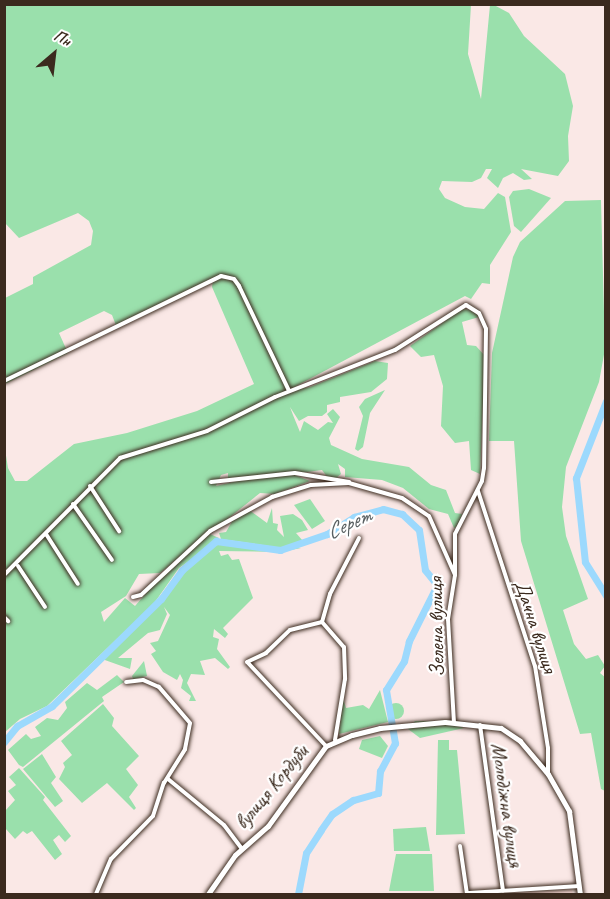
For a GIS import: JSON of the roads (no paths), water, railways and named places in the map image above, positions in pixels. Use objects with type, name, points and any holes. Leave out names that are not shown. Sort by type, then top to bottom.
[{"type":"street","points":[[4,381],[221,276],[234,279],[289,391]]},
{"type":"street","points":[[4,575],[18,565],[90,486],[123,456],[207,431],[289,391],[407,344],[460,306],[473,308],[484,320],[487,338],[484,468],[478,491],[455,534],[455,575]]},
{"type":"street","points":[[211,482],[295,474],[355,484]]},
{"type":"street","name":"Зелена вулиця","points":[[133,597],[141,595],[210,531],[250,507],[303,486],[355,484],[402,498],[425,512],[455,575],[448,619],[454,722]]},
{"type":"street","points":[[90,486],[119,531]]},
{"type":"street","name":"Дачна вулиця","points":[[478,491],[535,666],[548,748],[548,774]]},
{"type":"street","points":[[74,504],[112,560]]},
{"type":"street","points":[[46,534],[78,584]]},
{"type":"street","points":[[322,622],[332,588],[359,538]]},
{"type":"street","points":[[18,565],[45,607]]},
{"type":"street","points":[[322,622],[290,630],[266,653],[248,660],[326,747]]},
{"type":"street","points":[[322,622],[337,636],[346,653],[335,740]]},
{"type":"street","points":[[96,894],[111,859],[153,816],[168,779],[185,749],[190,723],[159,687],[143,680],[126,682]]},
{"type":"street","name":"вулиця Кордуби","points":[[208,894],[242,849],[268,826],[326,747],[335,740],[380,728],[406,724],[454,722],[480,724],[510,733],[548,774],[571,817],[579,894]]},
{"type":"street","name":"Молодіжна вулиця","points":[[480,724],[503,890]]},
{"type":"street","points":[[168,779],[224,825],[242,849]]},
{"type":"street","points":[[460,846],[467,894],[578,886]]},
{"type":"waterway","points":[[606,401],[576,478],[585,562],[606,596]]},
{"type":"waterway","name":"Серет","points":[[4,742],[17,726],[52,706],[161,599],[182,570],[216,541],[280,550],[327,534],[354,517],[383,509],[402,514],[419,530],[425,570],[437,585],[409,641],[404,661],[386,690],[395,743],[380,771],[378,793],[353,800],[332,814],[306,853],[298,894]]}]
